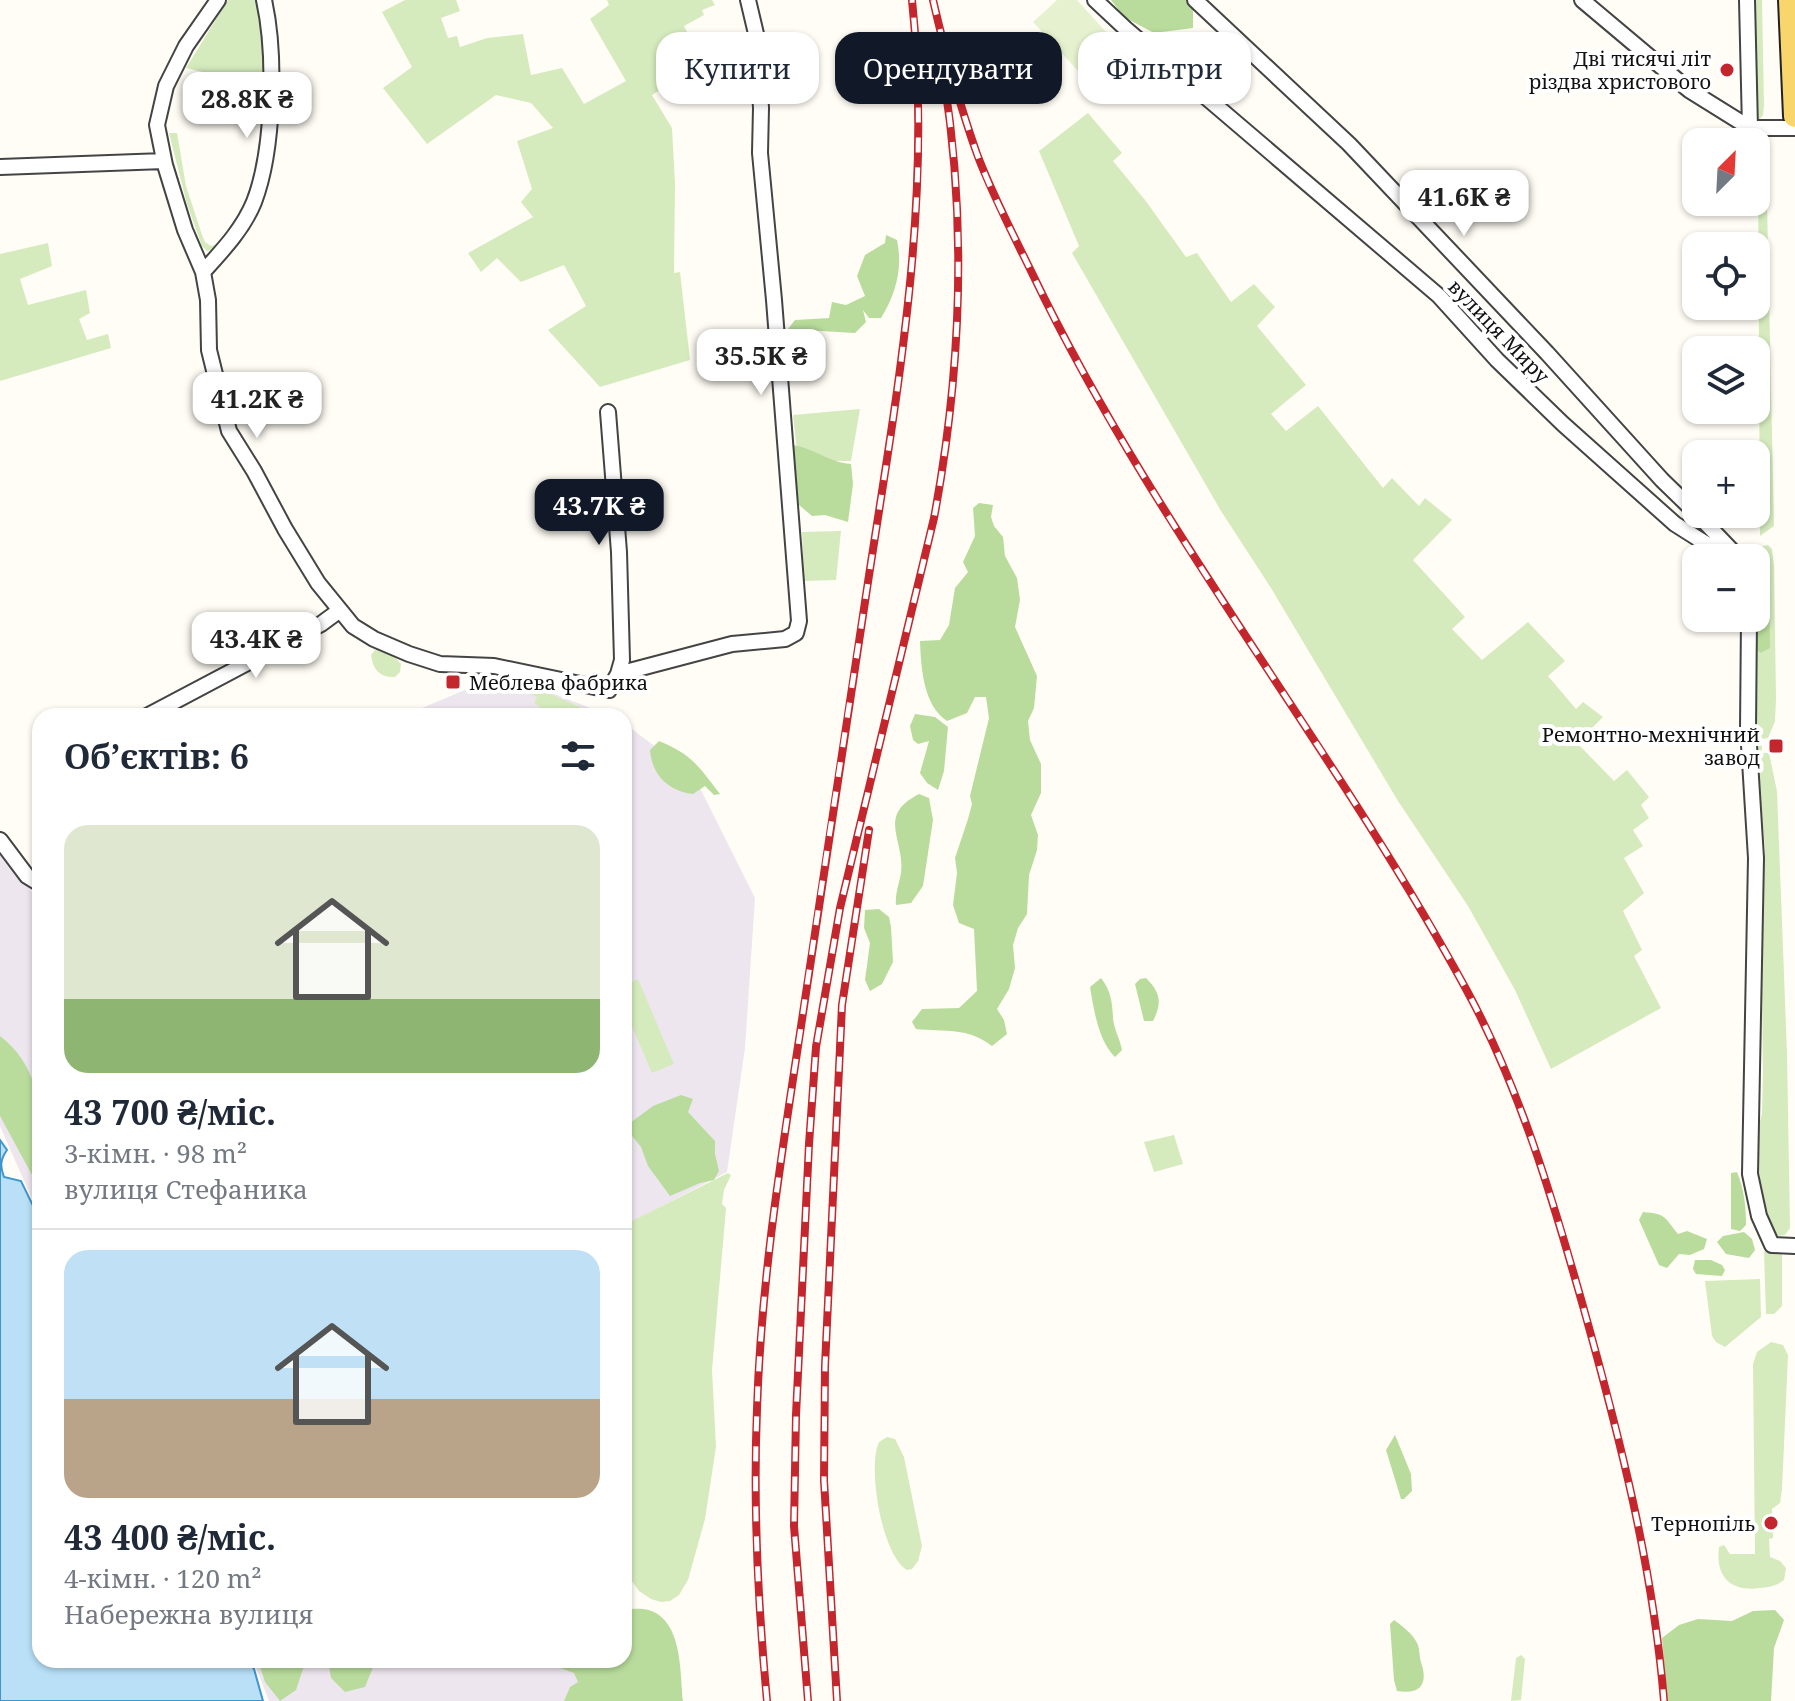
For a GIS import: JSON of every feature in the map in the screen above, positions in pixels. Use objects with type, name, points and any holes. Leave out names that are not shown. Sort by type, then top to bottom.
[{"type":"main road","points":[[1790,0],[1795,116]]},
{"type":"street","points":[[218,0],[186,46],[166,86],[157,125],[164,161],[185,230],[203,272],[208,300],[209,350],[229,431],[310,570],[353,626],[374,639],[440,664],[494,666],[609,690],[622,660],[619,552],[608,412]]},
{"type":"street","points":[[203,272],[239,231],[254,203],[263,169],[272,73],[269,22],[264,0]]},
{"type":"street","points":[[618,674],[732,644],[785,639],[796,633],[799,621],[760,153],[757,38],[748,0]]},
{"type":"street","name":"вулиця Миру","points":[[1095,0],[1228,118],[1439,296],[1497,360],[1606,463],[1675,524],[1707,544]]},
{"type":"street","name":"вулиця Миру","points":[[1195,0],[1349,144],[1682,500]]},
{"type":"street","points":[[1582,0],[1689,90],[1750,128]]},
{"type":"street","points":[[1747,0],[1750,128]]},
{"type":"street","points":[[1770,128],[1795,128]]},
{"type":"street","points":[[0,167],[164,161]]},
{"type":"street","name":"вулиця Миру","points":[[1710,528],[1726,544]]},
{"type":"street","points":[[162,708],[321,624],[340,610]]},
{"type":"street","points":[[1749,632],[1748,729],[1756,858],[1750,1174],[1759,1216],[1772,1245],[1795,1246]]},
{"type":"street","points":[[0,840],[32,879]]},
{"type":"shaded area","points":[[503,674],[590,708],[422,708]]},
{"type":"shaded area","points":[[632,729],[694,776],[755,898],[745,1048],[727,1172],[632,1222]]},
{"type":"shaded area","points":[[0,850],[32,892],[32,1199],[0,1126]]},
{"type":"shaded area","points":[[256,1668],[630,1668],[654,1701],[269,1701]]},
{"type":"green space","points":[[228,0],[261,0],[266,87],[186,68]]},
{"type":"green space","points":[[405,0],[456,0],[460,11],[441,18],[448,38],[457,36],[460,47],[487,38],[523,34],[531,75],[562,68],[584,104],[626,81],[590,19],[609,5],[607,0],[712,0],[715,5],[702,10],[704,15],[684,26],[687,32],[656,32],[656,93],[652,95],[672,128],[674,273],[680,272],[690,360],[600,387],[548,330],[586,306],[564,265],[521,282],[497,258],[481,272],[468,253],[533,217],[521,202],[532,189],[517,141],[553,128],[531,103],[496,95],[427,144],[383,88],[412,67],[382,12]]},
{"type":"green space","points":[[1057,0],[1077,0],[1106,32],[1078,32],[1078,71],[1062,53],[1062,32],[1042,32],[1033,22]]},
{"type":"green space","points":[[1111,0],[1193,0],[1193,28],[1152,32],[1124,17]]},
{"type":"green space","points":[[1752,0],[1762,0],[1764,105],[1759,120],[1756,118]]},
{"type":"green space","points":[[1088,113],[1122,153],[1113,161],[1186,257],[1197,253],[1231,302],[1254,284],[1275,307],[1257,326],[1306,385],[1271,414],[1286,431],[1318,406],[1383,488],[1392,478],[1419,506],[1425,498],[1452,520],[1413,560],[1465,617],[1452,629],[1482,660],[1528,622],[1565,661],[1548,676],[1576,709],[1583,702],[1603,717],[1577,743],[1614,781],[1627,770],[1649,797],[1641,805],[1649,818],[1633,830],[1643,846],[1624,858],[1644,893],[1623,911],[1642,950],[1634,956],[1661,1008],[1551,1069],[1515,990],[1468,906],[1398,801],[1271,588],[1221,511],[1072,253],[1079,246],[1039,151]]},
{"type":"green space","points":[[169,133],[177,133],[186,186],[202,235],[211,246],[224,242],[248,198],[259,143],[263,143],[258,172],[245,213],[221,249],[207,251],[202,246],[187,204]]},
{"type":"green space","points":[[1758,216],[1767,216],[1768,232],[1758,232]]},
{"type":"green space","points":[[886,235],[897,240],[899,271],[891,300],[881,318],[869,318],[863,310],[866,322],[855,333],[788,329],[795,320],[829,318],[832,302],[846,305],[865,296],[857,276],[865,255],[885,243]]},
{"type":"green space","points":[[48,243],[52,266],[20,279],[28,305],[86,290],[90,313],[79,319],[87,340],[108,334],[111,348],[0,381],[0,254]]},
{"type":"green space","points":[[1759,320],[1770,320],[1770,336],[1759,336]]},
{"type":"green space","points":[[1770,341],[1774,526],[1760,536],[1760,528],[1770,528],[1770,440],[1759,440],[1759,424],[1770,424]]},
{"type":"green space","points":[[860,409],[851,461],[798,461],[793,415]]},
{"type":"green space","points":[[791,445],[851,464],[853,484],[848,522],[825,515],[812,516],[799,505]]},
{"type":"green space","points":[[979,503],[993,505],[991,517],[1003,537],[1005,556],[1017,578],[1020,600],[1015,627],[1037,676],[1034,708],[1028,721],[1030,740],[1041,764],[1041,793],[1031,815],[1038,835],[1029,875],[1027,914],[1018,928],[1013,945],[1015,968],[1009,989],[997,1009],[1004,1020],[1007,1034],[992,1046],[965,1033],[916,1029],[912,1022],[922,1009],[959,1008],[977,991],[974,929],[959,923],[953,905],[957,873],[955,858],[972,804],[970,796],[989,718],[986,697],[975,697],[967,713],[947,721],[928,696],[920,641],[940,640],[949,625],[955,588],[968,572],[963,562],[975,536],[973,508]]},
{"type":"green space","points":[[841,531],[836,580],[804,581],[802,532]]},
{"type":"green space","points":[[1770,547],[1774,566],[1776,699],[1775,721],[1768,738],[1762,739],[1762,753],[1769,753],[1777,791],[1790,1228],[1785,1235],[1778,1236],[1765,1218],[1755,1143],[1762,1113],[1761,913],[1765,848],[1754,741],[1755,632],[1770,632]]},
{"type":"green space","points":[[1752,632],[1770,632],[1770,648],[1760,653],[1753,644]]},
{"type":"green space","points":[[375,650],[390,654],[401,664],[400,672],[395,677],[381,674],[373,665],[371,655]]},
{"type":"green space","points":[[514,679],[518,680],[583,708],[540,708],[534,703],[537,697],[511,685]]},
{"type":"green space","points":[[915,714],[935,717],[948,727],[944,771],[938,790],[927,783],[920,773],[929,741],[918,744],[913,740],[910,726]]},
{"type":"green space","points":[[659,741],[688,757],[720,794],[714,795],[705,786],[693,794],[684,792],[663,780],[654,767],[650,750]]},
{"type":"green space","points":[[919,794],[929,798],[933,820],[923,886],[911,903],[896,905],[901,861],[895,820],[906,802]]},
{"type":"green space","points":[[879,909],[889,917],[893,962],[882,984],[870,991],[865,980],[870,943],[864,928],[865,910]]},
{"type":"green space","points":[[1101,978],[1110,996],[1122,1050],[1115,1057],[1101,1033],[1090,987]]},
{"type":"green space","points":[[1146,978],[1158,998],[1153,1021],[1144,1021],[1135,984]]},
{"type":"green space","points":[[638,979],[674,1064],[652,1073],[632,1027],[632,982]]},
{"type":"green space","points":[[0,1036],[17,1052],[32,1080],[32,1175],[0,1116]]},
{"type":"green space","points":[[681,1095],[693,1099],[688,1112],[715,1141],[719,1171],[714,1180],[670,1196],[648,1166],[641,1147],[632,1136],[632,1122],[653,1106]]},
{"type":"green space","points":[[1174,1135],[1183,1164],[1154,1172],[1144,1142]]},
{"type":"green space","points":[[1737,1172],[1746,1211],[1746,1225],[1740,1231],[1731,1229],[1731,1173]]},
{"type":"green space","points":[[728,1173],[731,1175],[722,1204],[726,1208],[712,1370],[716,1447],[705,1519],[688,1580],[679,1595],[661,1602],[639,1591],[632,1581],[632,1221]]},
{"type":"green space","points":[[1643,1212],[1664,1217],[1678,1234],[1687,1231],[1707,1239],[1704,1249],[1690,1255],[1679,1254],[1667,1268],[1659,1265],[1639,1220]]},
{"type":"green space","points":[[1744,1232],[1752,1239],[1755,1250],[1749,1258],[1726,1254],[1717,1242],[1723,1236]]},
{"type":"green space","points":[[1770,1249],[1782,1255],[1782,1306],[1774,1314],[1766,1314],[1764,1252]]},
{"type":"green space","points":[[1695,1260],[1711,1260],[1725,1270],[1722,1276],[1696,1274],[1693,1269]]},
{"type":"green space","points":[[1760,1279],[1761,1317],[1725,1347],[1716,1342],[1712,1336],[1705,1281]]},
{"type":"green space","points":[[1771,1342],[1783,1345],[1788,1355],[1782,1489],[1780,1503],[1772,1509],[1773,1538],[1769,1539],[1770,1557],[1786,1568],[1784,1580],[1778,1584],[1750,1589],[1733,1585],[1727,1580],[1718,1558],[1719,1547],[1724,1545],[1730,1554],[1755,1554],[1753,1364],[1757,1352]]},
{"type":"green space","points":[[1395,1435],[1411,1474],[1412,1491],[1404,1499],[1401,1499],[1386,1450]]},
{"type":"green space","points":[[887,1437],[895,1439],[904,1457],[922,1546],[918,1561],[907,1570],[890,1548],[879,1510],[876,1454],[879,1442]]},
{"type":"green space","points":[[632,1609],[649,1610],[660,1616],[674,1636],[683,1701],[564,1701],[570,1687],[578,1682],[574,1673],[560,1668],[632,1668]]},
{"type":"green space","points":[[1775,1610],[1784,1620],[1774,1648],[1771,1701],[1667,1701],[1662,1638],[1679,1625],[1698,1619],[1732,1621],[1753,1611]]},
{"type":"green space","points":[[1394,1620],[1410,1633],[1419,1647],[1424,1676],[1421,1686],[1412,1691],[1397,1691],[1394,1680],[1390,1624]]},
{"type":"green space","points":[[1521,1655],[1525,1659],[1521,1700],[1511,1701],[1516,1658]]},
{"type":"green space","points":[[261,1668],[303,1668],[296,1690],[280,1701],[265,1682]]},
{"type":"green space","points":[[329,1668],[373,1668],[365,1687],[345,1692],[331,1678]]},
{"type":"water","points":[[0,1140],[7,1150],[1,1163],[4,1177],[21,1181],[32,1204],[32,1668],[253,1668],[263,1701],[0,1701]]},
{"type":"railway","points":[[767,1701],[756,1519],[759,1362],[767,1267],[901,364],[915,220],[918,147],[912,0]]},
{"type":"railway","points":[[933,0],[958,97],[983,169],[1080,366],[1187,546],[1414,898],[1466,989],[1503,1065],[1547,1184],[1609,1403],[1643,1551],[1664,1701]]},
{"type":"railway","points":[[808,1701],[794,1526],[796,1415],[816,1047],[840,908],[934,518],[943,463],[958,299],[956,189],[947,104]]},
{"type":"railway","points":[[837,1701],[824,1480],[825,1366],[842,1005],[869,830]]},
{"type":"place","name":"Дві тисячі літ різдва христового","points":[[1727,70]]},
{"type":"place","name":"Меблева фабрика","points":[[453,682]]},
{"type":"place","name":"Ремонтно-мехнічний завод","points":[[1776,746]]},
{"type":"place","name":"Тернопіль","points":[[1771,1523]]}]
